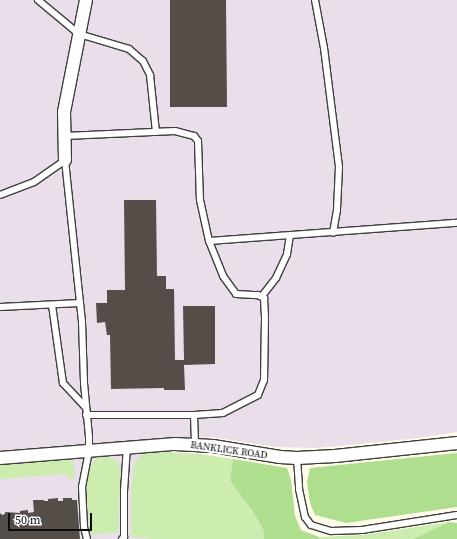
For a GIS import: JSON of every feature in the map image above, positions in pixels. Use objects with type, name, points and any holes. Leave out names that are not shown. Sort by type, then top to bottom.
[{"type":"street","points":[[65,160],[64,112],[86,0]]},
{"type":"street","name":"BANKLICK ROAD","points":[[0,458],[89,451],[127,446],[175,444],[195,445],[297,458],[335,456],[457,443]]},
{"type":"lane","points":[[38,0],[79,34],[129,49],[143,61],[150,75],[156,132]]},
{"type":"lane","points":[[315,0],[324,48],[339,167],[337,210],[333,233]]},
{"type":"lane","points":[[64,136],[156,132],[175,132],[194,136],[198,141],[200,200],[209,241],[223,276],[236,294],[262,296]]},
{"type":"lane","points":[[0,195],[34,182],[65,160],[80,303],[85,407],[89,451],[82,487],[84,527],[88,539]]},
{"type":"lane","points":[[209,241],[457,224]]},
{"type":"lane","points":[[262,296],[276,278],[287,254],[290,236]]},
{"type":"lane","points":[[86,415],[194,415],[223,413],[258,395],[264,380],[265,318],[264,298],[262,296]]},
{"type":"lane","points":[[0,307],[80,303]]},
{"type":"lane","points":[[52,305],[63,382],[85,407]]},
{"type":"lane","points":[[194,415],[195,445]]},
{"type":"lane","points":[[122,539],[124,537],[124,491],[127,446]]},
{"type":"lane","points":[[297,458],[299,489],[305,517],[312,525],[331,531],[362,530],[457,515]]},
{"type":"shaded area","points":[[0,0],[457,0],[457,432],[410,439],[317,448],[276,447],[211,437],[173,438],[0,453]]},
{"type":"shaded area","points":[[159,451],[199,454],[233,459],[230,480],[252,510],[264,539],[0,539],[0,464]]},
{"type":"green space","points":[[148,451],[199,454],[233,459],[230,480],[252,510],[263,529],[264,539],[152,539],[131,537],[131,491],[134,465],[139,457]]},
{"type":"green space","points":[[457,453],[457,507],[346,523],[315,515],[310,503],[307,482],[310,468]]},
{"type":"green space","points":[[106,457],[117,460],[121,471],[118,532],[93,535],[90,533],[86,486],[89,470],[96,458]]},
{"type":"green space","points":[[67,459],[73,461],[75,476],[71,480],[65,474],[0,479],[0,464]]},
{"type":"green space","points":[[233,459],[287,468],[291,480],[295,516],[301,530],[319,537],[319,539],[264,539],[263,529],[252,510],[230,480]]},
{"type":"green space","points":[[449,522],[413,539],[319,539],[319,537],[363,535]]},
{"type":"green space","points":[[449,522],[457,523],[457,539],[413,539]]},
{"type":"building","points":[[170,0],[226,0],[227,107],[170,107]]},
{"type":"building","points":[[124,200],[156,200],[157,276],[166,276],[166,289],[174,289],[175,360],[184,360],[183,306],[215,306],[215,364],[184,365],[185,390],[164,390],[164,388],[111,389],[110,335],[107,335],[105,322],[97,323],[96,303],[107,303],[107,290],[125,290]]},
{"type":"building","points":[[58,498],[58,501],[63,501],[63,498],[72,498],[72,500],[77,500],[80,539],[0,539],[0,513],[2,515],[5,514],[5,512],[20,513],[20,511],[28,510],[28,513],[34,512],[33,500],[48,501],[48,499]]}]
